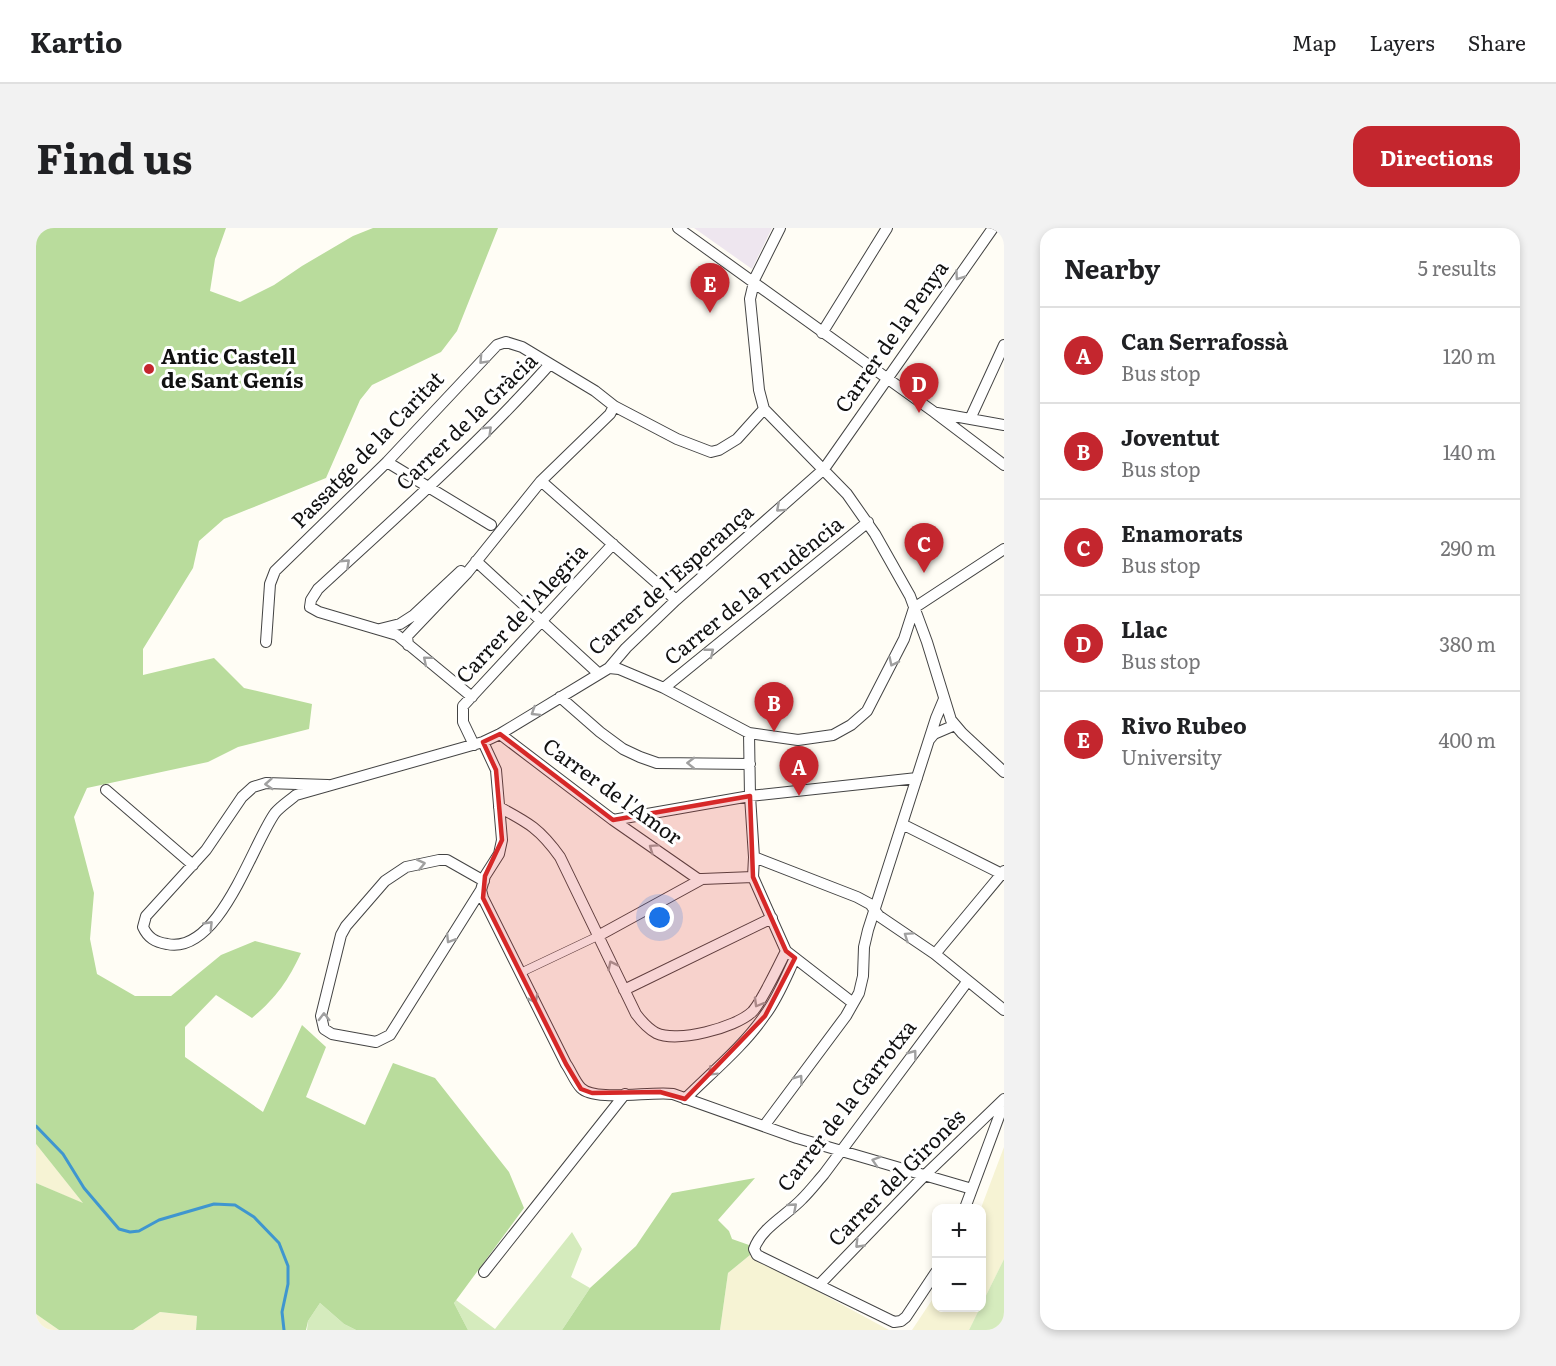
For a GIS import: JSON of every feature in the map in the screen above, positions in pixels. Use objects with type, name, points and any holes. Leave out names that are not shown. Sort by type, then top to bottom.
[{"type":"street","points":[[678,228],[1004,465]]},
{"type":"street","points":[[780,228],[754,284],[750,299],[759,390],[764,409],[848,494],[868,522],[910,596],[951,720],[1004,772]]},
{"type":"street","points":[[822,333],[887,228]]},
{"type":"street","name":"Carrer de la Penya","points":[[824,469],[993,228]]},
{"type":"street","name":"Passatge de la Caritat","points":[[266,642],[270,584],[275,571],[387,462],[497,345],[506,342],[522,347],[550,364]]},
{"type":"street","points":[[970,419],[1004,345]]},
{"type":"street","name":"Carrer de la Gràcia","points":[[380,629],[319,612],[310,607],[311,600],[318,589],[429,488],[516,403],[550,364],[595,391],[614,406],[677,440],[711,452],[737,439],[764,409]]},
{"type":"street","points":[[408,645],[407,636],[452,589],[541,481],[610,414],[614,406]]},
{"type":"street","points":[[934,412],[1004,425]]},
{"type":"street","points":[[387,462],[491,525]]},
{"type":"street","name":"Carrer de l'Esperança","points":[[194,864],[146,916],[143,927],[148,936],[157,942],[171,945],[187,943],[203,931],[225,907],[275,814],[296,795],[479,743],[500,734],[609,668],[626,648],[676,600],[824,469]]},
{"type":"street","points":[[541,481],[676,600]]},
{"type":"street","name":"Carrer de la Prudència","points":[[664,688],[868,522]]},
{"type":"street","name":"Carrer de l'Alegria","points":[[479,743],[463,722],[463,706],[613,544]]},
{"type":"street","points":[[609,668],[619,669],[664,688],[749,733],[798,740],[833,735],[851,725],[867,711],[904,639],[914,608],[1004,549]]},
{"type":"street","points":[[476,561],[598,673]]},
{"type":"street","points":[[380,629],[400,624],[414,615],[458,573],[476,561]]},
{"type":"street","points":[[380,629],[397,636],[472,697]]},
{"type":"street","points":[[560,696],[600,732],[623,749],[640,757],[657,763],[750,764]]},
{"type":"street","points":[[764,1126],[846,1016],[859,993],[863,976],[864,947],[944,699]]},
{"type":"street","points":[[929,741],[934,734],[955,725]]},
{"type":"street","points":[[749,733],[753,877],[791,955],[853,1003]]},
{"type":"street","name":"Carrer de l'Amor","points":[[500,734],[613,820],[698,879],[702,879]]},
{"type":"street","points":[[479,743],[496,770],[502,840],[499,855],[482,885],[390,1035],[375,1042],[332,1034],[324,1029],[321,1017],[341,935],[346,926],[385,881],[406,867],[447,860],[482,885]]},
{"type":"street","points":[[613,820],[750,796],[917,778]]},
{"type":"street","points":[[106,790],[194,864],[242,797],[253,787],[266,783],[328,785]]},
{"type":"street","points":[[500,807],[534,826],[560,857],[636,1014],[645,1026],[658,1034],[672,1036],[710,1032],[728,1027],[753,1011],[791,955]]},
{"type":"street","points":[[902,824],[1003,873],[935,954]]},
{"type":"street","points":[[754,857],[870,904],[879,916],[935,954],[1004,1010]]},
{"type":"street","points":[[520,972],[598,936],[702,879],[753,877]]},
{"type":"street","points":[[482,885],[483,898],[566,1064],[581,1089],[608,1095],[660,1092],[673,1094],[764,1126],[972,1189]]},
{"type":"street","points":[[624,990],[772,918]]},
{"type":"street","points":[[685,1098],[750,1034],[765,1016],[780,992],[791,955]]},
{"type":"street","name":"Carrer de la Garrotxa","points":[[819,1285],[758,1255],[754,1249],[757,1241],[802,1199],[824,1174],[967,982]]},
{"type":"street","points":[[484,1272],[625,1094]]},
{"type":"street","points":[[967,1204],[1004,1101]]},
{"type":"street","name":"Carrer del Gironès","points":[[819,1285],[925,1175],[1004,1101]]},
{"type":"street","points":[[819,1285],[894,1322],[906,1317],[932,1278]]},
{"type":"highlighted area","points":[[500,734],[613,820],[750,796],[753,877],[786,951],[795,958],[765,1016],[685,1099],[660,1092],[592,1093],[581,1089],[566,1064],[483,898],[485,876],[502,840],[496,770],[483,742]]},
{"type":"shaded area","points":[[694,228],[772,228],[752,269]]},
{"type":"shaded area","points":[[36,1144],[84,1204],[36,1183]]},
{"type":"shaded area","points":[[1004,1147],[1004,1259],[986,1296],[986,1204],[983,1204]]},
{"type":"shaded area","points":[[750,1255],[889,1330],[720,1330],[728,1273]]},
{"type":"shaded area","points":[[932,1300],[932,1312],[978,1312],[969,1330],[912,1330]]},
{"type":"shaded area","points":[[160,1312],[197,1316],[196,1330],[133,1330]]},
{"type":"shaded area","points":[[36,1314],[59,1330],[36,1330]]},
{"type":"green space","points":[[36,228],[226,228],[215,259],[210,291],[240,302],[274,285],[353,236],[373,228],[498,228],[457,331],[441,352],[372,385],[360,400],[326,478],[224,519],[199,541],[193,568],[143,649],[143,675],[214,658],[244,688],[312,704],[309,729],[238,747],[208,762],[87,788],[74,817],[94,893],[90,939],[97,974],[135,996],[171,996],[221,955],[255,941],[301,953],[281,988],[252,1018],[216,995],[185,1027],[185,1057],[263,1112],[302,1025],[326,1047],[306,1097],[365,1125],[393,1063],[435,1078],[509,1172],[524,1208],[454,1303],[468,1330],[356,1330],[344,1324],[320,1303],[308,1321],[306,1330],[196,1330],[197,1316],[160,1312],[133,1330],[59,1330],[36,1314],[36,1183],[83,1203],[36,1144]]},
{"type":"green space","points":[[755,1178],[718,1220],[729,1231],[732,1239],[749,1245],[750,1255],[728,1273],[720,1330],[562,1330],[590,1288],[636,1246],[672,1193]]},
{"type":"green space","points":[[572,1232],[582,1249],[571,1277],[590,1288],[562,1330],[468,1330],[454,1303],[456,1300],[495,1329]]},
{"type":"green space","points":[[1004,1259],[1004,1330],[969,1330],[978,1312],[986,1312],[986,1296]]},
{"type":"green space","points":[[320,1303],[344,1324],[356,1330],[307,1330],[308,1321]]},
{"type":"waterway","points":[[36,1126],[63,1154],[84,1188],[119,1229],[130,1232],[139,1231],[159,1220],[214,1204],[235,1205],[254,1217],[279,1243],[288,1266],[288,1284],[282,1312],[284,1330]]},
{"type":"place","name":"Rivo Rubeo","points":[[710,313]]},
{"type":"place","name":"Antic Castell de Sant Genís","points":[[149,369]]},
{"type":"place","name":"Llac","points":[[919,413]]},
{"type":"place","name":"Enamorats","points":[[924,573]]},
{"type":"place","name":"Joventut","points":[[774,732]]},
{"type":"place","name":"Can Serrafossà","points":[[799,796]]}]
